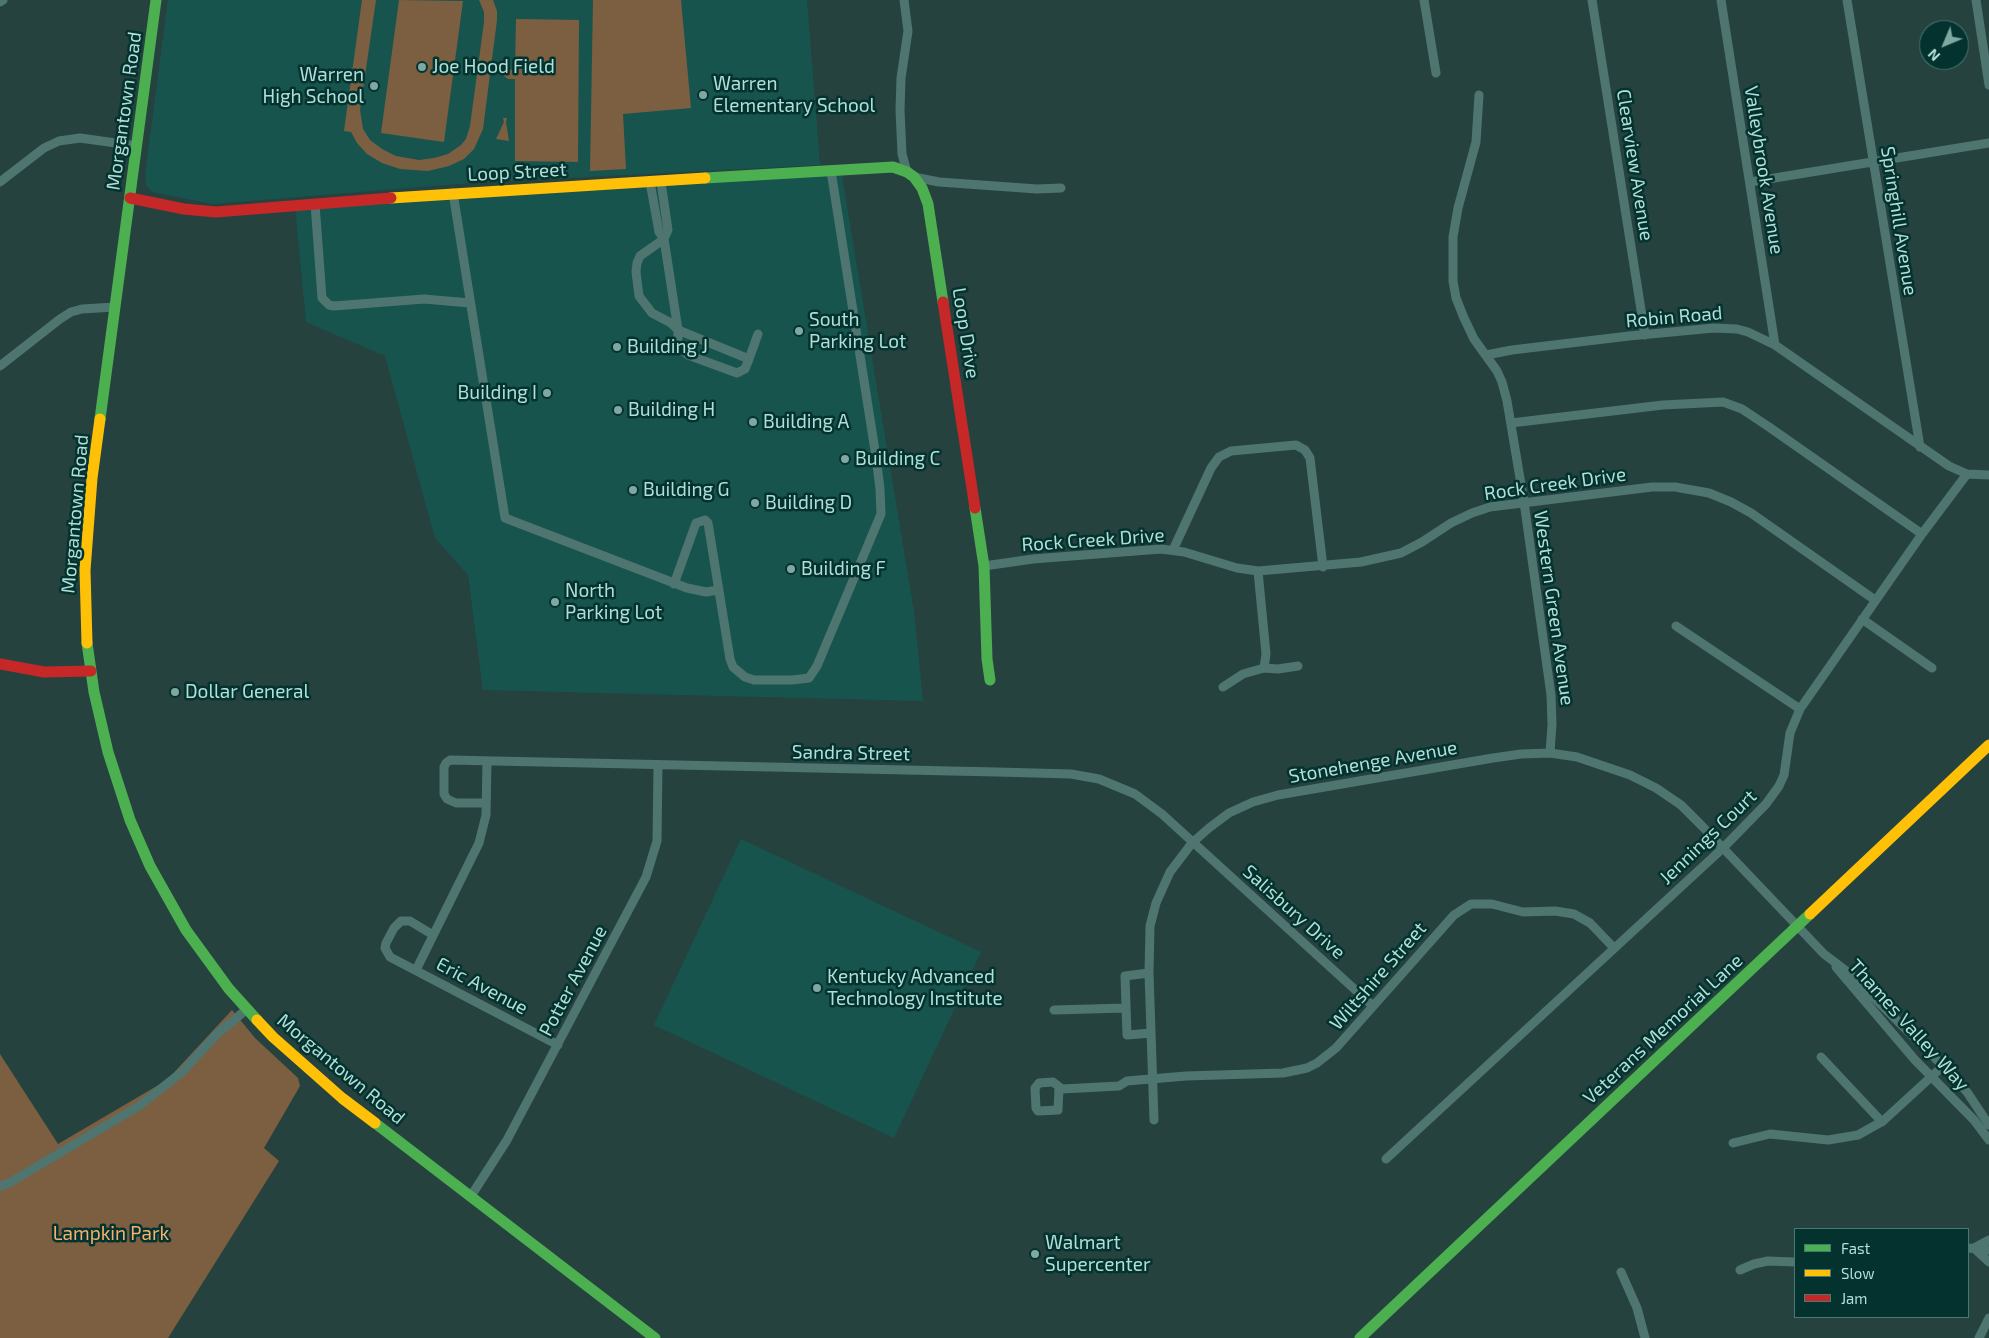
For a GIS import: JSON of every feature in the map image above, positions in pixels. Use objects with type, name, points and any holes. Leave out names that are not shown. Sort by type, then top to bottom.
[{"type":"main road","name":"Morgantown Road","points":[[156,0],[93,471],[86,547],[85,614],[90,671],[99,715],[118,783],[150,866],[186,930],[246,1009],[273,1037],[311,1072],[655,1338]]},
{"type":"main road","name":"Loop Street","points":[[130,198],[184,209],[216,212],[453,193],[893,167],[910,174]]},
{"type":"main road","name":"Loop Drive","points":[[910,174],[922,188],[928,204],[984,566],[987,659],[990,680]]},
{"type":"main road","points":[[0,664],[44,672],[90,671]]},
{"type":"main road","name":"Veterans Memorial Lane","points":[[1364,1337],[1989,744]]},
{"type":"street","name":"Loop Drive","points":[[904,0],[908,31],[901,78],[900,110],[902,154],[910,174]]},
{"type":"street","points":[[1424,0],[1436,73]]},
{"type":"street","name":"Clearview Avenue","points":[[1592,0],[1645,335]]},
{"type":"street","name":"Valleybrook Avenue","points":[[1720,0],[1775,345]]},
{"type":"street","name":"Springhill Avenue","points":[[1847,0],[1920,447]]},
{"type":"street","points":[[1976,0],[1989,85]]},
{"type":"street","name":"Western Green Avenue","points":[[1478,95],[1476,142],[1458,208],[1453,237],[1452,256],[1455,292],[1470,332],[1502,382],[1511,423],[1551,695],[1550,754]]},
{"type":"street","points":[[0,182],[44,148],[59,141],[80,138],[137,146]]},
{"type":"street","points":[[1750,182],[1989,143]]},
{"type":"street","points":[[674,584],[696,523],[705,520],[708,523],[730,660],[737,672],[744,677],[754,680],[809,678],[818,666],[881,514],[876,457],[831,171]]},
{"type":"street","points":[[910,174],[939,182],[1036,189],[1061,188]]},
{"type":"street","points":[[655,182],[668,230],[664,239],[640,256],[636,272],[640,296],[652,313],[670,322],[678,330],[749,358]]},
{"type":"street","points":[[453,193],[505,518],[674,584],[697,591],[718,590]]},
{"type":"street","points":[[315,204],[322,298],[329,305],[424,299],[470,303]]},
{"type":"street","points":[[664,239],[678,330],[678,345],[683,351],[688,355],[731,372],[741,373],[745,369],[758,334]]},
{"type":"street","points":[[0,366],[71,312],[82,309],[115,307]]},
{"type":"street","points":[[663,319],[669,317],[675,310]]},
{"type":"street","name":"Robin Road","points":[[1486,355],[1512,350],[1725,328],[1753,334],[1775,345],[1949,466],[1967,474]]},
{"type":"street","points":[[1511,423],[1669,405],[1723,402],[1742,410],[1770,427],[1922,534]]},
{"type":"street","points":[[1173,550],[1211,468],[1219,457],[1231,451],[1296,445],[1305,450],[1310,458],[1323,566]]},
{"type":"street","points":[[1967,474],[1989,475]]},
{"type":"street","name":"Jennings Court","points":[[1386,1159],[1723,848],[1766,804],[1779,786],[1786,764],[1790,734],[1800,709],[1875,600],[1967,474]]},
{"type":"street","name":"Rock Creek Drive","points":[[984,566],[1148,549],[1173,550],[1236,568],[1258,571],[1370,561],[1401,553],[1451,523],[1490,507],[1652,487],[1674,487],[1709,493],[1751,512],[1875,600]]},
{"type":"street","points":[[1258,571],[1266,654],[1264,668]]},
{"type":"street","points":[[1862,619],[1932,668]]},
{"type":"street","points":[[1676,626],[1791,705],[1800,709]]},
{"type":"street","points":[[1223,687],[1243,674],[1264,668],[1278,669],[1298,666]]},
{"type":"street","name":"Stonehenge Avenue","points":[[1154,1120],[1150,926],[1156,903],[1170,872],[1192,843],[1229,814],[1253,802],[1278,795],[1521,754],[1550,754],[1577,757],[1630,775],[1656,788],[1681,805],[1798,926]]},
{"type":"street","name":"Sandra Street","points":[[486,802],[456,803],[447,799],[444,794],[444,767],[450,760],[997,772],[1086,776],[1112,783],[1135,794],[1162,814],[1192,843]]},
{"type":"street","points":[[416,970],[479,843],[484,828],[488,761]]},
{"type":"street","name":"Potter Avenue","points":[[470,1196],[507,1140],[651,865],[657,841],[658,765]]},
{"type":"street","name":"Salisbury Drive","points":[[1192,843],[1373,1006]]},
{"type":"street","name":"Wiltshire Street","points":[[1060,1088],[1119,1086],[1126,1081],[1186,1076],[1283,1073],[1307,1068],[1317,1063],[1336,1048],[1454,915],[1471,904],[1492,904],[1523,912],[1555,911],[1574,914],[1590,923],[1614,948]]},
{"type":"street","name":"Eric Avenue","points":[[434,935],[406,920],[397,924],[386,942],[385,948],[390,957],[558,1045]]},
{"type":"street","name":"Thames Valley Way","points":[[1798,926],[1930,1076],[1974,1120],[1989,1140]]},
{"type":"street","name":"Thames Valley Way","points":[[1824,954],[1849,972],[1943,1066],[1972,1099],[1989,1124]]},
{"type":"street","points":[[1150,973],[1126,976],[1126,1008],[1127,1035],[1151,1034]]},
{"type":"street","points":[[1054,1010],[1126,1008]]},
{"type":"street","points":[[0,1186],[9,1183],[139,1106],[182,1072],[217,1034],[246,1009]]},
{"type":"street","points":[[1822,1057],[1882,1122]]},
{"type":"street","points":[[1733,1143],[1770,1134],[1838,1140],[1858,1135],[1882,1122],[1943,1066]]},
{"type":"street","points":[[1971,1248],[1989,1240]]},
{"type":"street","points":[[1971,1248],[1989,1250]]},
{"type":"street","points":[[1971,1248],[1982,1254],[1989,1262]]},
{"type":"street","points":[[1740,1270],[1768,1261],[1794,1262]]},
{"type":"street","points":[[1621,1272],[1638,1308],[1645,1338]]},
{"type":"street","points":[[1979,1338],[1989,1318]]},
{"type":"shaded area","name":"Warren High School","points":[[168,0],[807,0],[820,165],[470,183],[212,204],[152,192],[146,185],[145,175]]},
{"type":"shaded area","points":[[841,170],[914,612],[923,701],[483,690],[468,575],[435,538],[385,356],[306,322],[295,206]]},
{"type":"shaded area","name":"Kentucky Advanced Technology Institute","points":[[741,839],[981,952],[894,1138],[654,1025]]},
{"type":"green space","points":[[362,0],[376,0],[360,110],[363,129],[370,140],[382,149],[396,156],[419,160],[448,154],[466,139],[470,126],[484,22],[484,12],[479,0],[493,0],[497,11],[497,20],[483,129],[474,149],[464,159],[449,166],[428,171],[400,169],[382,163],[367,154],[357,143],[351,132],[344,131]]},
{"type":"green space","name":"Joe Hood Field","points":[[399,0],[463,1],[444,142],[381,133]]},
{"type":"green space","points":[[593,0],[681,0],[691,108],[623,114],[626,169],[590,171]]},
{"type":"green space","points":[[516,19],[579,20],[578,162],[515,161],[515,79],[508,79],[504,76],[504,71],[515,69]]},
{"type":"green space","points":[[503,118],[507,118],[509,141],[496,139],[504,122]]},
{"type":"green space","name":"Lampkin Park","points":[[232,1010],[255,1038],[298,1078],[300,1086],[264,1148],[279,1161],[168,1338],[0,1338],[0,1054],[58,1144],[167,1080]]},
{"type":"traffic: fast","points":[[100,419],[156,0]]},
{"type":"traffic: fast","points":[[705,178],[893,167],[907,172],[914,177],[922,188],[928,204],[943,302]]},
{"type":"traffic: fast","points":[[975,508],[984,566],[987,659],[990,680]]},
{"type":"traffic: fast","points":[[87,643],[94,692],[108,752],[130,820],[150,866],[186,930],[229,989],[257,1020]]},
{"type":"traffic: fast","points":[[1360,1338],[1810,914]]},
{"type":"traffic: fast","points":[[375,1123],[655,1338]]},
{"type":"traffic: slow","points":[[391,198],[705,178]]},
{"type":"traffic: slow","points":[[87,643],[85,570],[92,478],[100,419]]},
{"type":"traffic: slow","points":[[1810,914],[1989,745]]},
{"type":"traffic: slow","points":[[257,1020],[273,1037],[342,1098],[375,1123]]},
{"type":"traffic: jam","points":[[130,198],[184,209],[216,212],[391,198]]},
{"type":"traffic: jam","points":[[943,302],[975,508]]},
{"type":"traffic: jam","points":[[0,664],[44,672],[91,671]]},
{"type":"place","name":"Joe Hood Field","points":[[422,67]]},
{"type":"place","name":"Warren High School","points":[[374,86]]},
{"type":"place","name":"Warren Elementary School","points":[[703,95]]},
{"type":"place","name":"South Parking Lot","points":[[799,331]]},
{"type":"place","name":"Building J","points":[[617,347]]},
{"type":"place","name":"Building I","points":[[547,393]]},
{"type":"place","name":"Building H","points":[[618,410]]},
{"type":"place","name":"Building A","points":[[753,422]]},
{"type":"place","name":"Building C","points":[[845,459]]},
{"type":"place","name":"Building G","points":[[633,490]]},
{"type":"place","name":"Building D","points":[[755,503]]},
{"type":"place","name":"Building F","points":[[791,569]]},
{"type":"place","name":"North Parking Lot","points":[[555,602]]},
{"type":"place","name":"Dollar General","points":[[175,692]]},
{"type":"place","name":"Kentucky Advanced Technology Institute","points":[[817,988]]},
{"type":"place","name":"Walmart Supercenter","points":[[1035,1254]]}]
